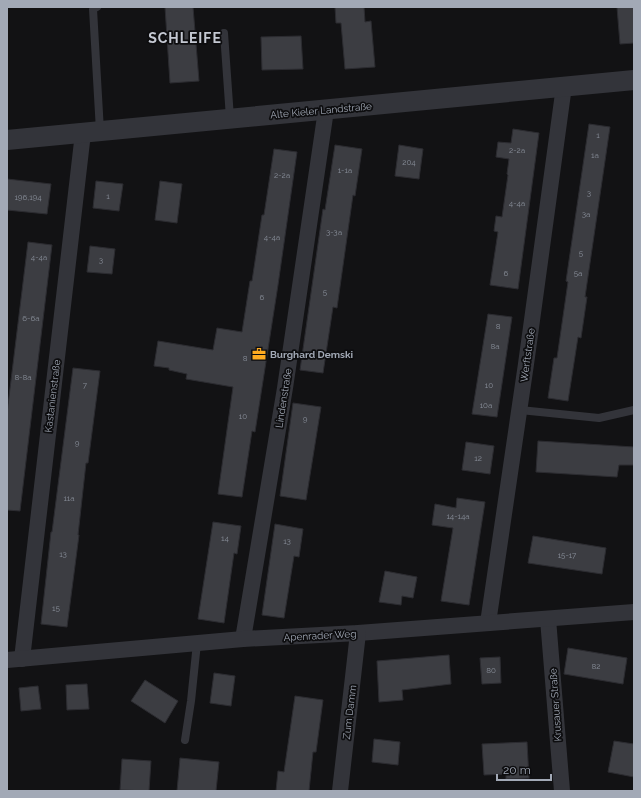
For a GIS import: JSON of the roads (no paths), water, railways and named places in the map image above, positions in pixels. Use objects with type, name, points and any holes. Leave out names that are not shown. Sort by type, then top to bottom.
[{"type":"street","name":"Alte Kieler Landstraße","points":[[7,140],[634,80]]},
{"type":"street","name":"Werftstraße","points":[[488,624],[520,410],[564,86]]},
{"type":"street","name":"Lindenstraße","points":[[243,639],[285,388],[326,110]]},
{"type":"street","name":"Kastanienstraße","points":[[14,659],[92,132]]},
{"type":"street","name":"Apenrader Weg","points":[[14,659],[243,639],[358,633],[634,612]]},
{"type":"street","name":"Krusauer Straße","points":[[548,619],[562,791]]},
{"type":"street","name":"Zum Damm","points":[[340,791],[358,633]]},
{"type":"lane","points":[[92,132],[93,9],[97,7]]},
{"type":"lane","points":[[224,33],[230,118]]},
{"type":"lane","points":[[520,410],[599,418],[634,410]]},
{"type":"lane","points":[[185,740],[197,643]]},
{"type":"place","name":"Burghard Demski","points":[[259,354]]},
{"type":"district","name":"SCHLEIFE","points":[[185,38]]}]
